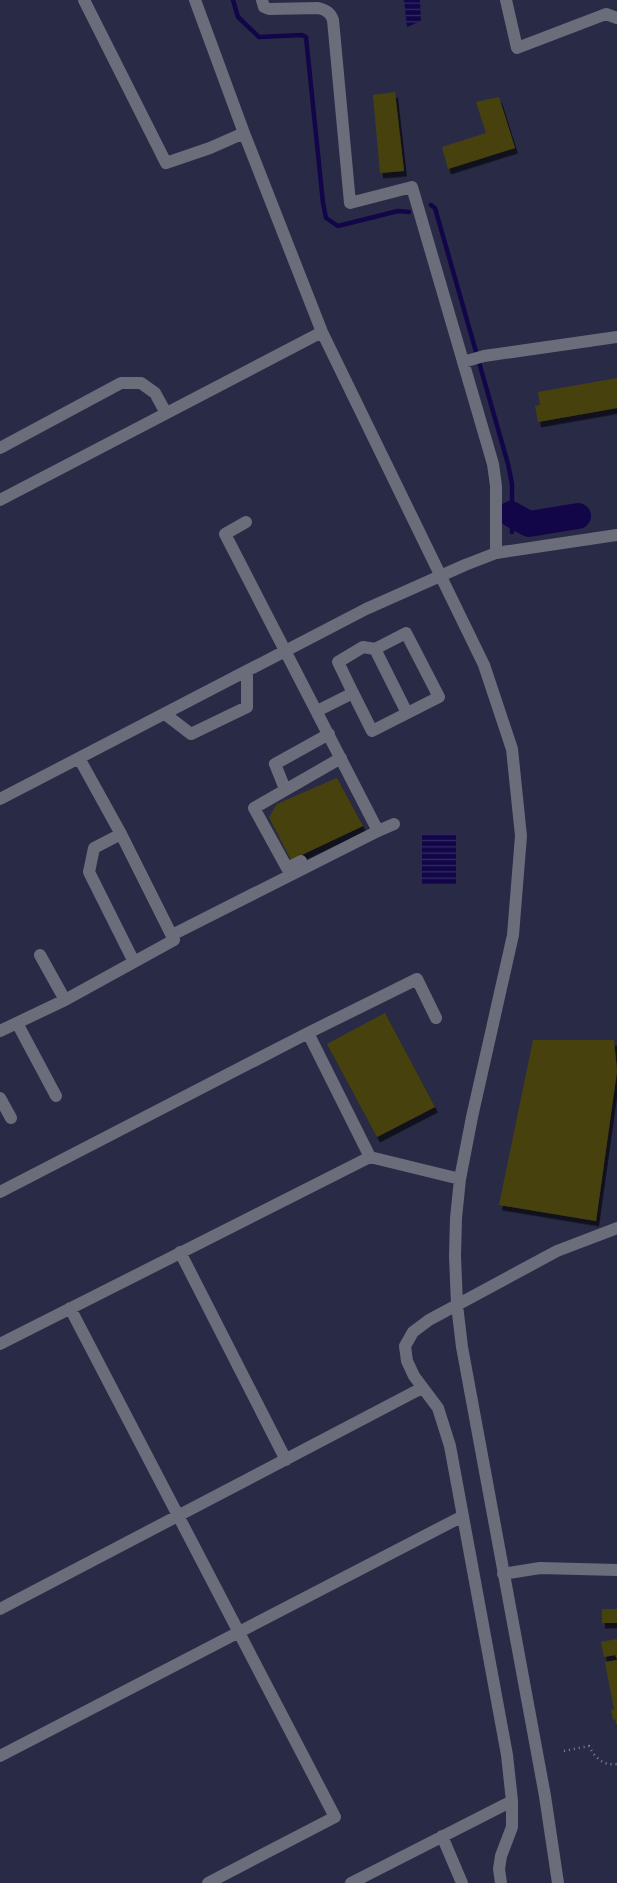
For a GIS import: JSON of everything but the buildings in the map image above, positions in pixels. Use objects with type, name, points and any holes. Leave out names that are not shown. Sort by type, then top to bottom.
[{"type":"street","points":[[84,0],[166,163],[210,148],[244,133]]},
{"type":"street","points":[[195,0],[244,133],[322,332],[484,665],[512,749],[521,836],[513,935],[472,1116],[460,1179],[455,1256],[457,1305],[462,1347],[545,1796],[558,1883]]},
{"type":"street","points":[[262,0],[264,7],[269,9],[318,8],[325,10],[333,20],[350,203],[412,187],[467,361],[495,474],[496,553]]},
{"type":"street","points":[[506,0],[517,48],[606,14],[617,18]]},
{"type":"street","points":[[0,500],[322,332]]},
{"type":"street","points":[[467,361],[484,356],[617,337]]},
{"type":"street","points":[[0,448],[121,383],[141,383],[155,393],[166,413]]},
{"type":"street","points":[[246,522],[225,534],[378,831]]},
{"type":"street","points":[[0,799],[286,650],[366,610],[442,576],[496,553],[617,535]]},
{"type":"street","points":[[406,633],[439,696],[372,731],[353,693],[338,662],[363,647],[375,649],[406,633]]},
{"type":"street","points":[[375,649],[407,713]]},
{"type":"street","points":[[165,714],[191,734],[247,707],[247,671]]},
{"type":"street","points":[[317,711],[353,693]]},
{"type":"street","points":[[285,789],[275,764],[329,734]]},
{"type":"street","points":[[0,1031],[64,1000],[174,940],[121,834],[79,758]]},
{"type":"street","points":[[342,758],[254,808],[287,868],[362,830]]},
{"type":"street","points":[[172,936],[394,824]]},
{"type":"street","points":[[121,834],[94,848],[88,872],[134,962]]},
{"type":"street","points":[[40,955],[64,1000]]},
{"type":"street","points":[[0,1192],[308,1032],[416,979],[436,1018]]},
{"type":"street","points":[[17,1023],[56,1096]]},
{"type":"street","points":[[308,1032],[370,1157]]},
{"type":"street","points":[[0,1098],[11,1118]]},
{"type":"street","points":[[0,1344],[370,1157],[460,1179]]},
{"type":"street","points":[[501,1883],[499,1869],[501,1856],[512,1827],[512,1801],[507,1755],[450,1446],[438,1408],[422,1388],[407,1361],[405,1346],[412,1332],[429,1320],[557,1250],[617,1228]]},
{"type":"street","points":[[180,1252],[286,1460]]},
{"type":"street","points":[[70,1308],[335,1817],[208,1883]]},
{"type":"street","points":[[0,1609],[422,1388]]},
{"type":"street","points":[[0,1756],[463,1516]]},
{"type":"street","points":[[503,1574],[540,1568],[617,1570]]},
{"type":"street","points":[[351,1883],[512,1801]]},
{"type":"street","points":[[442,1836],[462,1883]]},
{"type":"path","points":[[564,1751],[589,1746],[592,1754],[603,1763],[617,1764]]},
{"type":"shaded area","points":[[404,0],[420,0],[421,21],[407,27]]},
{"type":"shaded area","points":[[422,834],[456,834],[456,884],[422,884]]},
{"type":"waterway","points":[[233,0],[238,17],[259,37],[302,35],[306,37],[326,218],[338,226],[398,211],[409,212]]},
{"type":"waterway","points":[[431,205],[435,208],[508,464],[512,484],[512,532]]},
{"type":"waterway","points":[[511,514],[529,524],[578,516]]}]
